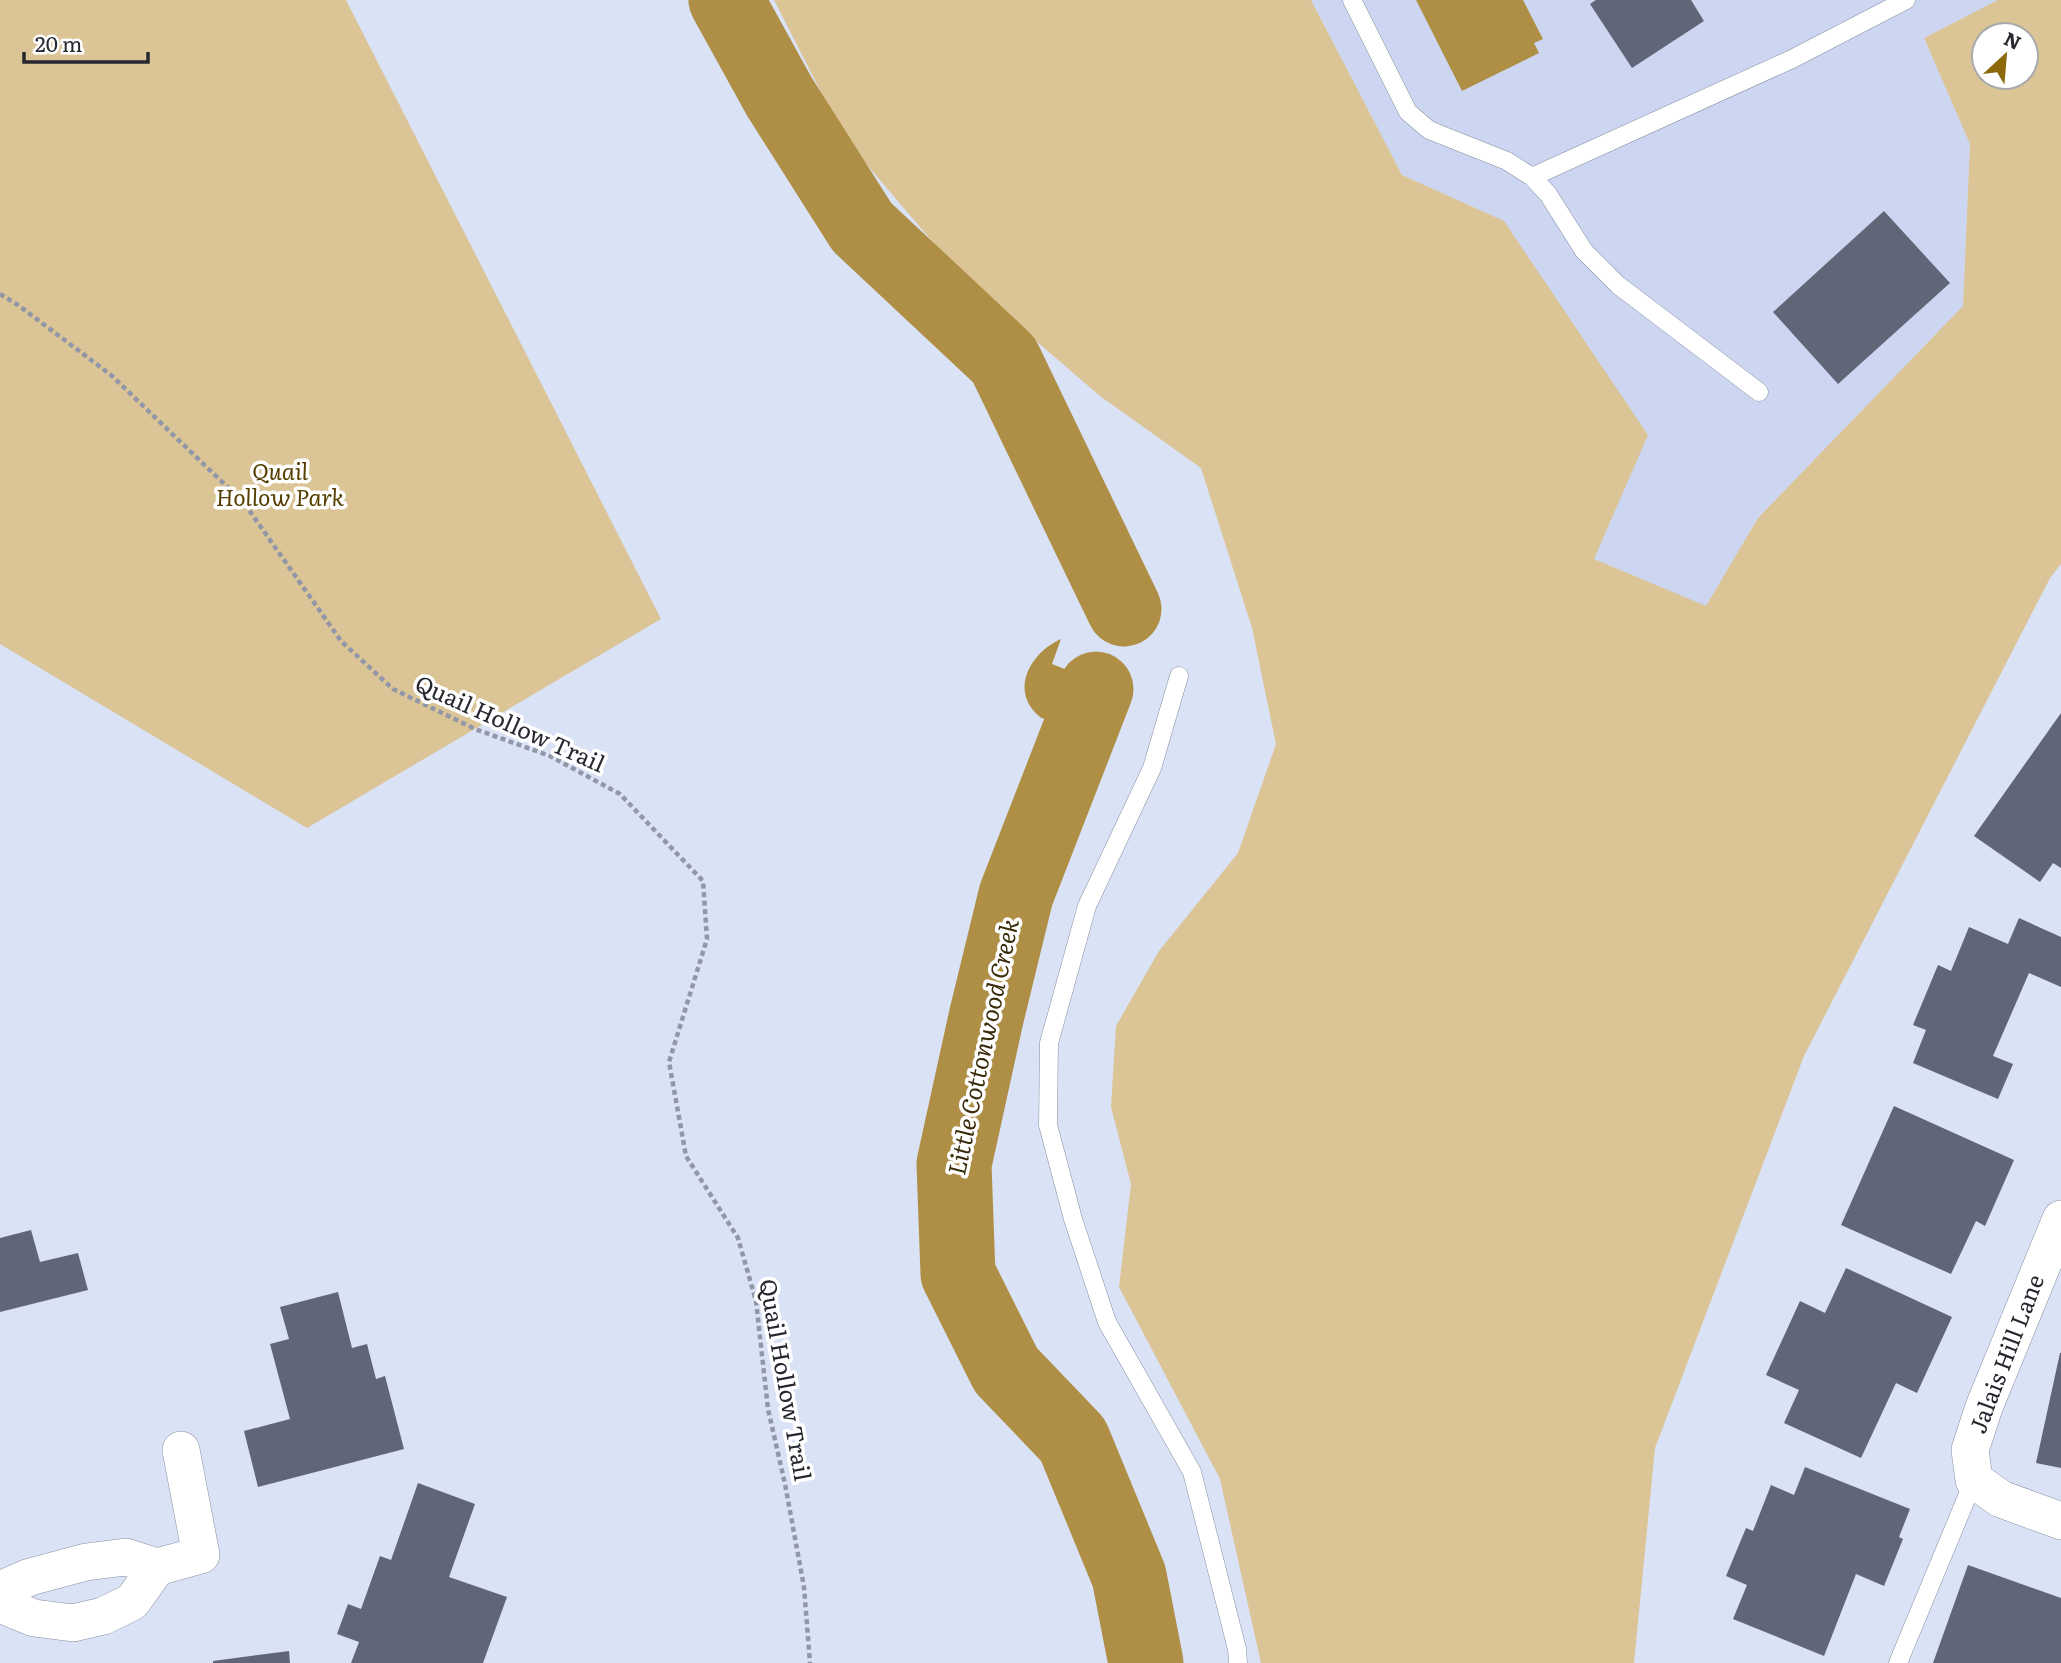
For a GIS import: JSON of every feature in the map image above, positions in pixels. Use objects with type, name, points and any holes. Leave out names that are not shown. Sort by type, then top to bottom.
[{"type":"street","name":"Jalais Hill Lane","points":[[1974,1480],[1970,1450],[1984,1406],[2061,1219]]},
{"type":"street","points":[[0,1590],[30,1577],[86,1562],[126,1557],[157,1567],[201,1555],[181,1450]]},
{"type":"street","points":[[1974,1480],[2001,1499],[2061,1521]]},
{"type":"street","points":[[0,1604],[34,1618],[73,1623],[93,1619],[132,1601],[157,1567]]},
{"type":"lane","points":[[1352,0],[1408,112],[1417,122],[1429,130],[1507,161],[1532,177],[1548,194],[1584,251],[1618,285],[1759,392]]},
{"type":"lane","points":[[1532,177],[1792,59],[1906,0]]},
{"type":"lane","points":[[1180,676],[1152,768],[1087,906],[1049,1043],[1048,1125],[1073,1219],[1107,1322],[1192,1472],[1237,1649],[1238,1663]]},
{"type":"lane","points":[[1898,1663],[1974,1480]]},
{"type":"path","name":"Quail Hollow Trail","points":[[0,294],[111,375],[244,503],[341,641],[393,689],[475,729],[550,756],[620,794],[703,881],[707,939],[669,1062],[686,1156],[738,1238],[756,1301],[768,1409],[804,1587],[810,1663]]},
{"type":"shaded area","points":[[1311,0],[1998,0],[1924,38],[1970,144],[1963,306],[1758,518],[1706,607],[1594,559],[1504,221],[1402,175]]},
{"type":"shaded area","points":[[1416,0],[1523,0],[1543,39],[1534,43],[1539,53],[1462,91]]},
{"type":"shaded area","points":[[1061,639],[1052,664],[1072,672],[1070,681],[1111,700],[1097,735],[1040,717],[1030,707],[1026,696],[1027,673],[1041,653]]},
{"type":"green space","name":"Quail Hollow Park","points":[[0,0],[346,0],[661,619],[307,828],[0,644]]},
{"type":"green space","points":[[774,0],[1311,0],[1402,175],[1504,221],[1648,435],[1594,559],[1706,606],[1758,518],[1963,306],[1970,144],[1924,38],[1998,0],[2061,0],[2061,564],[2050,578],[1804,1056],[1655,1448],[1634,1663],[1261,1663],[1220,1479],[1119,1287],[1131,1184],[1111,1107],[1116,1026],[1159,951],[1238,853],[1276,744],[1252,628],[1201,468],[1100,396],[965,280],[845,139]]},
{"type":"building","points":[[1596,0],[1691,0],[1704,21],[1632,68],[1590,4]]},
{"type":"building","points":[[1884,211],[1950,283],[1838,384],[1773,312]]},
{"type":"building","points":[[2061,713],[2061,868],[2053,863],[2040,882],[1974,836]]},
{"type":"building","points":[[2019,918],[2061,937],[2061,987],[2029,973],[1993,1056],[2013,1064],[1998,1099],[1913,1063],[1926,1030],[1913,1025],[1938,965],[1951,971],[1969,927],[2008,944]]},
{"type":"building","points":[[1894,1106],[2014,1160],[1985,1226],[1976,1221],[1951,1274],[1841,1225]]},
{"type":"building","points":[[31,1230],[40,1262],[78,1253],[88,1290],[0,1312],[0,1238]]},
{"type":"building","points":[[1846,1268],[1952,1317],[1917,1393],[1896,1383],[1861,1458],[1784,1423],[1799,1390],[1766,1375],[1800,1301],[1825,1313]]},
{"type":"building","points":[[338,1292],[352,1348],[367,1344],[376,1379],[385,1376],[404,1449],[258,1487],[244,1431],[290,1419],[270,1344],[289,1339],[280,1307]]},
{"type":"building","points":[[2061,1353],[2061,1468],[2036,1463]]},
{"type":"building","points":[[1805,1467],[1910,1509],[1899,1537],[1903,1539],[1884,1586],[1856,1574],[1824,1656],[1733,1619],[1747,1585],[1726,1576],[1746,1528],[1753,1531],[1771,1485],[1794,1495]]},
{"type":"building","points":[[418,1483],[475,1504],[449,1577],[507,1597],[483,1663],[351,1663],[359,1642],[337,1634],[348,1604],[361,1609],[380,1556],[391,1560]]},
{"type":"building","points":[[1968,1565],[2061,1598],[2061,1663],[1933,1663]]},
{"type":"building","points":[[289,1651],[290,1663],[213,1663],[213,1661]]},
{"type":"waterway","name":"Little Cottonwood Creek","points":[[726,0],[779,96],[862,227],[1004,360],[1124,609]]},
{"type":"waterway","name":"Little Cottonwood Creek","points":[[1096,689],[1016,895],[986,1018],[954,1164],[958,1274],[1006,1370],[1073,1440],[1129,1576],[1146,1663]]}]
